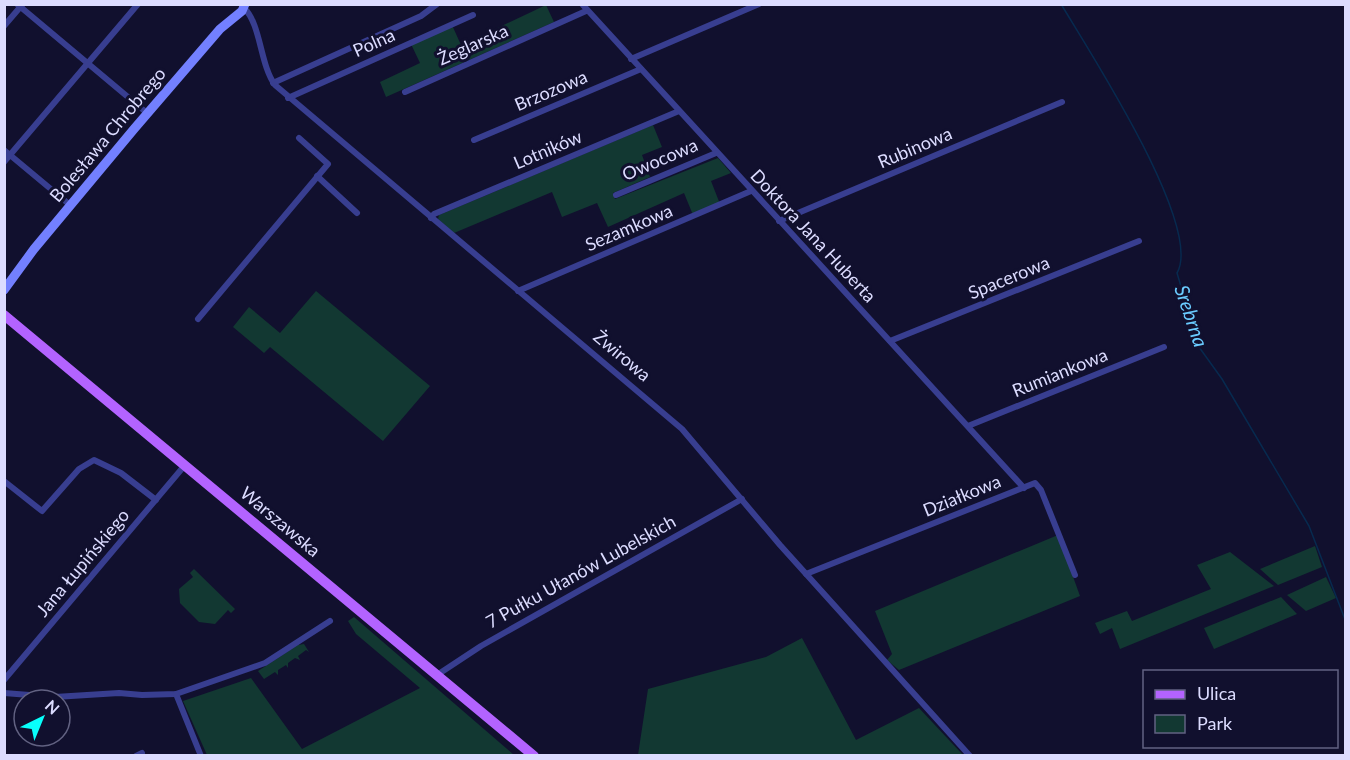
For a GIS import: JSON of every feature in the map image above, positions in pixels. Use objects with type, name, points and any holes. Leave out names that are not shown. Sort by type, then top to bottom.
[{"type":"main road","name":"Warszawska","points":[[4,315],[534,756]]},
{"type":"street","points":[[4,162],[7,153],[88,64],[138,4]]},
{"type":"street","points":[[273,83],[421,16],[436,4]]},
{"type":"street","name":"Doktora Jana Huberta","points":[[582,4],[1024,488]]},
{"type":"street","points":[[632,58],[759,4]]},
{"type":"street","points":[[4,26],[20,5],[147,114]]},
{"type":"street","name":"Żwirowa","points":[[245,6],[273,83],[682,429],[806,574],[970,756]]},
{"type":"street","name":"Bolesława Chrobrego","points":[[4,290],[70,205],[147,114],[227,22],[245,6]]},
{"type":"street","name":"Żeglarska","points":[[405,92],[586,11]]},
{"type":"street","name":"Polna","points":[[288,98],[473,15]]},
{"type":"street","name":"Brzozowa","points":[[474,140],[641,69]]},
{"type":"street","name":"Rubinowa","points":[[779,221],[1062,102]]},
{"type":"street","name":"Lotników","points":[[431,218],[434,214],[679,111]]},
{"type":"street","points":[[198,319],[328,164],[299,138]]},
{"type":"street","points":[[7,153],[70,205]]},
{"type":"street","name":"Owocowa","points":[[616,195],[716,153]]},
{"type":"street","points":[[317,177],[357,213]]},
{"type":"street","name":"Sezamkowa","points":[[518,291],[751,191]]},
{"type":"street","name":"Spacerowa","points":[[890,341],[1139,241]]},
{"type":"street","name":"Rumiankowa","points":[[968,426],[1164,348]]},
{"type":"street","points":[[4,481],[42,511],[79,469],[94,460],[122,473],[156,500]]},
{"type":"street","name":"Jana Łupińskiego","points":[[4,680],[185,465]]},
{"type":"street","name":"Działkowa","points":[[806,574],[1035,483],[1041,490],[1076,575]]},
{"type":"street","name":"7 Pułku Ułanów Lubelskich","points":[[437,675],[481,646],[742,499]]},
{"type":"street","points":[[4,693],[55,696],[119,693],[176,694],[265,663],[330,621]]},
{"type":"street","points":[[176,694],[201,756]]},
{"type":"green space","points":[[546,5],[554,22],[386,97],[380,82],[420,63],[411,44],[452,25],[461,45]]},
{"type":"green space","points":[[653,125],[662,147],[642,155],[650,177],[613,193],[615,199],[718,158],[731,173],[711,181],[720,204],[693,215],[684,193],[608,227],[597,203],[562,217],[552,192],[454,233],[438,219],[439,215]]},
{"type":"green space","points":[[316,291],[430,386],[383,441],[270,347],[264,353],[233,327],[249,307],[280,333]]},
{"type":"green space","points":[[1058,535],[1080,596],[899,670],[887,660],[892,654],[875,611]]},
{"type":"green space","points":[[1315,546],[1322,567],[1278,585],[1260,569]]},
{"type":"green space","points":[[1230,552],[1274,586],[1120,649],[1112,628],[1100,634],[1095,623],[1127,611],[1132,621],[1211,589],[1197,565]]},
{"type":"green space","points":[[194,569],[235,609],[231,613],[228,610],[215,624],[199,622],[180,603],[179,589],[193,577],[190,573]]},
{"type":"green space","points":[[1326,577],[1336,598],[1306,611],[1287,595]]},
{"type":"green space","points":[[1281,597],[1297,614],[1214,649],[1204,628]]},
{"type":"green space","points":[[354,617],[514,755],[207,755],[183,701],[251,678],[302,749],[420,688],[356,634],[348,621]]},
{"type":"green space","points":[[802,638],[856,740],[919,708],[963,755],[638,755],[648,689],[766,657]]},
{"type":"green space","points":[[304,644],[309,652],[306,650],[298,656],[300,660],[295,658],[288,663],[288,668],[286,665],[278,670],[278,675],[275,672],[264,679],[258,671],[298,645]]},
{"type":"waterway","name":"Srebrna","points":[[1061,4],[1117,98],[1160,180],[1174,218],[1181,250],[1177,273],[1199,347],[1222,379],[1309,526],[1346,622]]}]
